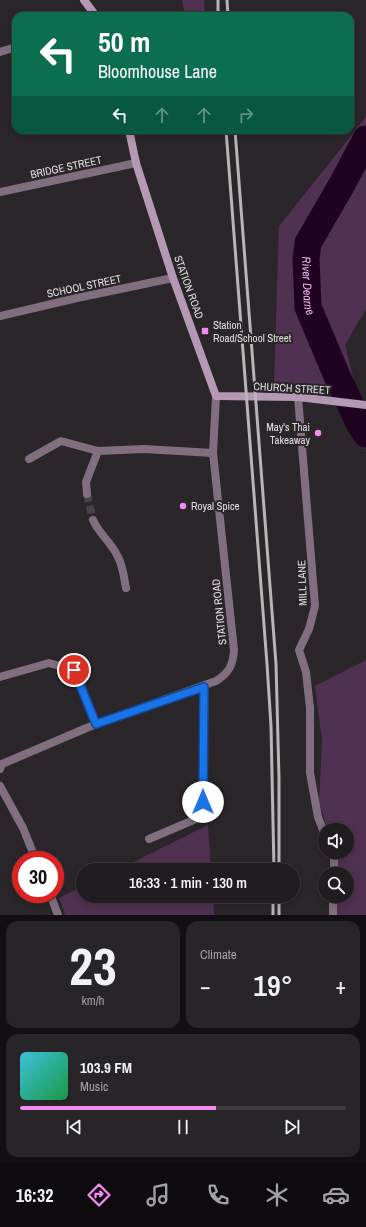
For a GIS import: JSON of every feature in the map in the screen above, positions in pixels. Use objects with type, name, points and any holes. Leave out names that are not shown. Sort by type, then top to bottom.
[{"type":"main road","points":[[84,0],[93,12]]},
{"type":"main road","name":"STATION ROAD","points":[[130,134],[136,163],[173,278],[216,396]]},
{"type":"main road","name":"CHURCH STREET","points":[[216,396],[298,398],[366,404]]},
{"type":"street","points":[[0,52],[12,48]]},
{"type":"street","name":"BRIDGE STREET","points":[[0,192],[136,163]]},
{"type":"street","name":"SCHOOL STREET","points":[[0,316],[173,278]]},
{"type":"street","name":"STATION ROAD","points":[[0,769],[2,764],[96,724],[204,687],[224,677],[229,670],[234,660],[234,650],[213,453],[216,396]]},
{"type":"street","name":"MILL LANE","points":[[298,398],[315,606],[309,629],[300,650],[306,672],[310,708],[310,773],[321,823]]},
{"type":"street","points":[[29,459],[61,441],[98,451],[144,449],[213,453]]},
{"type":"street","points":[[87,494],[86,482],[98,451]]},
{"type":"street","points":[[93,520],[119,558],[126,588]]},
{"type":"street","points":[[0,677],[49,663],[74,670],[96,724]]},
{"type":"street","points":[[149,840],[203,816],[204,687]]},
{"type":"street","points":[[0,786],[23,828],[32,851]]},
{"type":"street","points":[[53,903],[58,915]]},
{"type":"street","points":[[333,903],[333,915]]},
{"type":"shaded area","points":[[182,0],[204,0],[205,12],[184,12]]},
{"type":"shaded area","points":[[366,117],[366,309],[345,345],[357,393],[274,382],[279,226],[352,134],[354,134]]},
{"type":"shaded area","points":[[341,416],[366,421],[366,449],[352,427]]},
{"type":"shaded area","points":[[366,660],[366,915],[333,915],[333,903],[354,903],[354,867],[334,867],[334,859],[354,859],[354,823],[326,823],[319,803],[322,740],[315,686]]},
{"type":"shaded area","points":[[208,825],[211,863],[131,863]]},
{"type":"shaded area","points":[[76,890],[76,903],[213,903],[214,915],[65,915],[61,903],[64,903],[64,896]]},
{"type":"waterway","name":"River Dearne","points":[[366,139],[308,243],[306,259],[308,307],[337,376],[359,423],[366,434]]},
{"type":"tunnel","points":[[87,494],[93,520]]},
{"type":"railway","points":[[218,0],[218,12]]},
{"type":"railway","points":[[227,0],[228,12]]},
{"type":"railway","points":[[226,134],[267,664],[271,726],[274,863]]},
{"type":"railway","points":[[235,134],[276,664],[279,778],[279,863]]},
{"type":"railway","points":[[273,903],[273,915]]},
{"type":"railway","points":[[279,903],[279,915]]},
{"type":"place","name":"Station Road/School Street","points":[[205,331]]},
{"type":"place","name":"May's Thai Takeaway","points":[[318,433]]},
{"type":"place","name":"Royal Spice","points":[[183,506]]},
{"type":"route","points":[[74,670],[96,724],[204,687],[203,802]]}]
